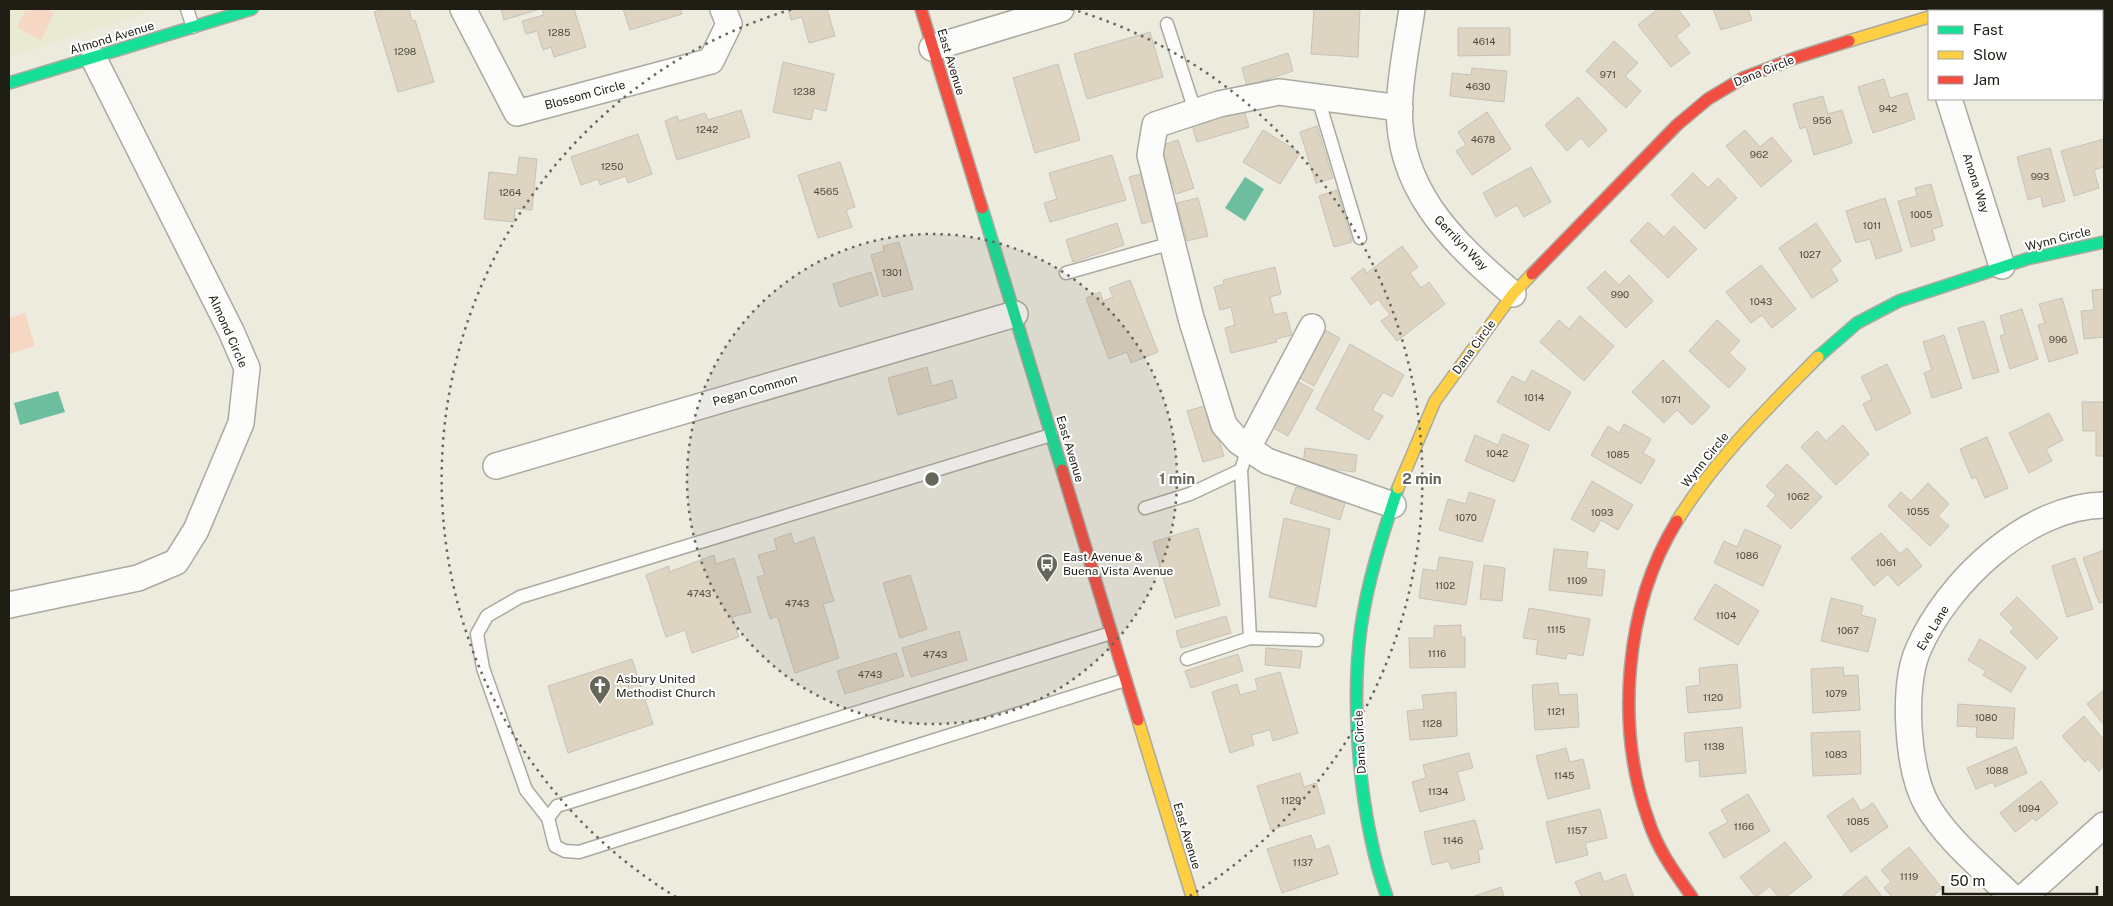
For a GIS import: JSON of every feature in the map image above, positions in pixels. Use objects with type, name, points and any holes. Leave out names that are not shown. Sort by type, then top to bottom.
[{"type":"street","name":"Almond Avenue","points":[[9,83],[94,59],[193,27],[212,15],[252,9]]},
{"type":"street","name":"Blossom Circle","points":[[463,9],[517,113],[711,61],[729,24],[723,9]]},
{"type":"street","name":"East Avenue","points":[[921,9],[1192,897]]},
{"type":"street","points":[[932,48],[1061,9]]},
{"type":"street","name":"Gerrilyn Way","points":[[1412,9],[1400,108],[1402,139],[1413,181],[1433,215],[1472,259],[1514,294]]},
{"type":"street","name":"Dana Circle","points":[[1387,897],[1376,865],[1363,789],[1358,710],[1361,628],[1378,547],[1435,402],[1514,294],[1677,125],[1708,99],[1751,74],[1928,21]]},
{"type":"street","name":"Almond Circle","points":[[9,605],[138,578],[176,562],[196,530],[241,423],[247,368],[231,331],[94,59]]},
{"type":"street","points":[[1244,459],[1239,442],[1224,425],[1191,318],[1150,155],[1155,125],[1219,104],[1279,92],[1400,108]]},
{"type":"street","name":"Anona Way","points":[[1950,100],[2002,266]]},
{"type":"street","name":"Wynn Circle","points":[[1692,897],[1662,852],[1644,809],[1632,746],[1630,676],[1638,616],[1660,552],[1687,504],[1719,460],[1835,341],[1869,316],[1906,298],[2002,266],[2104,242]]},
{"type":"street","name":"Pegan Common","points":[[496,466],[1015,314]]},
{"type":"street","points":[[1244,459],[1312,327]]},
{"type":"street","points":[[1244,459],[1267,461],[1393,505]]},
{"type":"street","name":"Eve Lane","points":[[2012,897],[1947,831],[1927,805],[1916,776],[1908,708],[1908,699],[1918,651],[1934,620],[1967,577],[1996,551],[2034,524],[2067,511],[2104,505]]},
{"type":"street","points":[[2024,897],[2104,825]]},
{"type":"lane","points":[[188,9],[193,27]]},
{"type":"lane","points":[[1167,24],[1195,111]]},
{"type":"lane","points":[[1318,98],[1360,238]]},
{"type":"lane","points":[[1066,273],[1172,243]]},
{"type":"lane","points":[[1052,435],[520,597],[487,616],[478,634],[483,668],[526,790],[548,818],[555,846],[566,851],[579,852],[1125,680]]},
{"type":"lane","points":[[1145,508],[1190,494],[1244,459]]},
{"type":"lane","points":[[1244,459],[1250,638]]},
{"type":"lane","points":[[548,818],[557,806],[1111,633]]},
{"type":"lane","points":[[1187,658],[1250,638],[1317,640]]},
{"type":"shaded area","points":[[9,9],[158,9],[9,57]]},
{"type":"shaded area","points":[[26,9],[46,9],[54,13],[41,40],[17,27]]},
{"type":"shaded area","points":[[1245,177],[1264,189],[1245,221],[1225,208]]},
{"type":"shaded area","points":[[25,313],[35,346],[9,354],[9,318]]},
{"type":"shaded area","points":[[58,391],[65,412],[20,425],[14,403]]},
{"type":"building","points":[[385,9],[409,9],[412,21],[415,20],[434,82],[398,92],[374,12]]},
{"type":"building","points":[[501,9],[540,9],[504,20]]},
{"type":"building","points":[[542,9],[574,9],[586,47],[554,57],[551,47],[543,50],[537,31],[526,34],[522,21],[544,15]]},
{"type":"building","points":[[623,9],[680,9],[682,14],[630,30]]},
{"type":"building","points":[[788,9],[827,9],[835,36],[809,43],[802,17],[791,20]]},
{"type":"building","points":[[1314,9],[1360,9],[1358,57],[1311,54]]},
{"type":"building","points":[[1658,9],[1678,9],[1690,25],[1676,36],[1690,53],[1671,67],[1638,25]]},
{"type":"building","points":[[1713,9],[1748,9],[1752,20],[1721,30]]},
{"type":"building","points":[[2104,13],[2103,64],[2103,14]]},
{"type":"building","points":[[1458,28],[1510,28],[1510,55],[1458,56]]},
{"type":"building","points":[[1150,32],[1163,77],[1087,99],[1074,54]]},
{"type":"building","points":[[1614,41],[1638,63],[1625,76],[1641,91],[1626,108],[1586,71]]},
{"type":"building","points":[[1288,53],[1293,71],[1247,86],[1242,68]]},
{"type":"building","points":[[783,62],[834,74],[826,111],[814,108],[811,120],[773,112]]},
{"type":"building","points":[[1058,64],[1080,140],[1035,153],[1013,78]]},
{"type":"building","points":[[1472,68],[1507,71],[1504,102],[1450,96],[1452,73],[1471,75]]},
{"type":"building","points":[[1884,79],[1890,98],[1907,93],[1915,119],[1873,133],[1858,87]]},
{"type":"building","points":[[1823,96],[1828,114],[1842,110],[1852,143],[1814,155],[1806,127],[1800,129],[1793,104]]},
{"type":"building","points":[[1578,97],[1607,130],[1589,147],[1581,138],[1567,151],[1545,125]]},
{"type":"building","points":[[741,110],[750,137],[677,160],[665,121],[677,116],[679,121],[705,113],[708,120]]},
{"type":"building","points":[[1244,110],[1249,127],[1197,142],[1192,125]]},
{"type":"building","points":[[1487,112],[1511,149],[1472,175],[1456,151],[1466,145],[1458,132]]},
{"type":"building","points":[[1317,126],[1333,178],[1316,183],[1300,132]]},
{"type":"building","points":[[1263,130],[1300,153],[1280,184],[1243,162]]},
{"type":"building","points":[[1745,130],[1760,147],[1772,137],[1792,161],[1761,187],[1726,146]]},
{"type":"building","points":[[638,134],[652,174],[628,183],[626,176],[600,185],[598,179],[581,185],[571,157]]},
{"type":"building","points":[[2104,139],[2104,167],[2094,170],[2099,188],[2074,196],[2061,151]]},
{"type":"building","points":[[1178,140],[1194,188],[1176,194],[1160,146]]},
{"type":"building","points":[[2050,148],[2065,201],[2043,207],[2041,196],[2028,200],[2017,157]]},
{"type":"building","points":[[1112,155],[1126,200],[1050,222],[1044,203],[1057,199],[1049,173]]},
{"type":"building","points":[[519,157],[537,159],[532,210],[515,208],[514,222],[484,219],[489,172],[517,175]]},
{"type":"building","points":[[840,162],[855,207],[846,210],[852,227],[818,238],[798,175]]},
{"type":"building","points":[[1531,167],[1551,202],[1524,217],[1517,205],[1496,217],[1483,193]]},
{"type":"building","points":[[1145,173],[1159,219],[1142,224],[1129,177]]},
{"type":"building","points":[[1693,173],[1708,188],[1718,178],[1737,198],[1705,229],[1671,195]]},
{"type":"building","points":[[1931,184],[1943,226],[1932,229],[1935,240],[1911,247],[1898,201],[1917,196],[1915,188]]},
{"type":"building","points":[[1337,190],[1352,242],[1334,247],[1319,196]]},
{"type":"building","points":[[1198,198],[1208,236],[1187,241],[1177,203]]},
{"type":"building","points":[[1885,198],[1902,251],[1876,259],[1870,239],[1856,243],[1846,211]]},
{"type":"building","points":[[1648,222],[1664,237],[1674,226],[1697,249],[1668,278],[1630,241]]},
{"type":"building","points":[[1117,223],[1124,245],[1073,262],[1066,240]]},
{"type":"building","points":[[1816,223],[1841,261],[1831,269],[1838,281],[1812,298],[1779,248]]},
{"type":"building","points":[[899,242],[913,289],[883,297],[871,255],[884,251],[883,246]]},
{"type":"building","points":[[1402,246],[1418,267],[1410,273],[1421,288],[1429,282],[1445,304],[1397,341],[1381,321],[1390,315],[1378,299],[1371,305],[1351,278],[1364,268],[1367,273]]},
{"type":"building","points":[[1761,265],[1796,309],[1772,328],[1762,315],[1751,323],[1726,292]]},
{"type":"building","points":[[1275,267],[1281,294],[1270,297],[1274,315],[1286,312],[1292,335],[1276,339],[1277,342],[1231,353],[1225,328],[1235,325],[1231,307],[1220,310],[1214,287],[1224,284],[1223,280]]},
{"type":"building","points":[[1605,271],[1619,285],[1629,275],[1653,301],[1626,328],[1587,288]]},
{"type":"building","points":[[871,272],[878,295],[840,307],[833,284]]},
{"type":"building","points":[[1130,280],[1158,352],[1131,363],[1127,352],[1109,359],[1086,298],[1100,292],[1103,301],[1113,297],[1109,288]]},
{"type":"building","points":[[2104,289],[2104,337],[2084,339],[2081,311],[2094,310],[2092,290]]},
{"type":"building","points":[[2062,298],[2078,353],[2049,362],[2038,325],[2045,323],[2039,304]]},
{"type":"building","points":[[2022,309],[2038,359],[2010,369],[2000,336],[2005,334],[2000,316]]},
{"type":"building","points":[[1580,316],[1614,346],[1584,381],[1540,342],[1559,320],[1569,329]]},
{"type":"building","points":[[1717,320],[1740,341],[1729,353],[1746,369],[1729,388],[1689,351]]},
{"type":"building","points":[[1984,321],[1999,372],[1973,379],[1958,328]]},
{"type":"building","points":[[1325,330],[1340,338],[1314,386],[1298,377]]},
{"type":"building","points":[[1944,335],[1962,388],[1932,398],[1924,373],[1932,370],[1923,342]]},
{"type":"building","points":[[1350,344],[1404,375],[1392,397],[1383,392],[1372,410],[1383,416],[1369,440],[1316,409]]},
{"type":"building","points":[[1663,360],[1710,407],[1692,425],[1677,410],[1664,423],[1632,392]]},
{"type":"building","points":[[1887,364],[1911,413],[1876,431],[1863,404],[1872,399],[1861,377]]},
{"type":"building","points":[[927,367],[932,386],[952,380],[957,398],[898,415],[888,378]]},
{"type":"building","points":[[1532,370],[1571,392],[1549,431],[1497,402],[1512,376],[1525,383]]},
{"type":"building","points":[[1297,381],[1313,390],[1288,436],[1272,427]]},
{"type":"building","points":[[2082,402],[2104,402],[2104,456],[2096,456],[2096,431],[2083,431]]},
{"type":"building","points":[[1208,405],[1224,456],[1203,462],[1187,411]]},
{"type":"building","points":[[2049,413],[2063,440],[2046,449],[2052,461],[2029,473],[2009,433]]},
{"type":"building","points":[[1624,424],[1651,439],[1643,453],[1655,460],[1641,484],[1591,455],[1608,426],[1619,433]]},
{"type":"building","points":[[1843,425],[1869,454],[1836,485],[1801,447],[1817,431],[1826,441]]},
{"type":"building","points":[[1503,434],[1529,445],[1514,482],[1465,461],[1475,435],[1498,445]]},
{"type":"building","points":[[1987,437],[2008,488],[1985,498],[1976,477],[1972,479],[1960,449]]},
{"type":"building","points":[[1305,448],[1357,455],[1355,472],[1303,465]]},
{"type":"building","points":[[1787,464],[1822,497],[1791,529],[1767,506],[1776,495],[1766,486]]},
{"type":"building","points":[[1592,481],[1633,505],[1618,530],[1601,520],[1594,532],[1571,519]]},
{"type":"building","points":[[1928,483],[1949,504],[1938,516],[1949,526],[1930,546],[1888,506],[1901,492],[1911,501]]},
{"type":"building","points":[[1296,487],[1345,503],[1340,520],[1290,503]]},
{"type":"building","points":[[1469,492],[1495,500],[1482,542],[1439,530],[1448,499],[1466,504]]},
{"type":"building","points":[[1284,518],[1330,529],[1316,607],[1269,597]]},
{"type":"building","points":[[1198,528],[1220,605],[1175,618],[1153,542]]},
{"type":"building","points":[[1745,529],[1781,546],[1763,586],[1714,563],[1724,541],[1737,547]]},
{"type":"building","points":[[791,533],[794,544],[814,537],[834,601],[823,604],[839,658],[795,673],[777,616],[770,619],[757,577],[765,575],[758,555],[777,550],[774,539]]},
{"type":"building","points":[[1881,533],[1900,554],[1907,548],[1922,566],[1898,586],[1888,574],[1874,586],[1851,558]]},
{"type":"building","points":[[1554,549],[1588,552],[1586,568],[1605,570],[1602,596],[1549,590]]},
{"type":"building","points":[[2104,550],[2104,602],[2099,603],[2083,558]]},
{"type":"building","points":[[714,555],[716,564],[734,558],[751,612],[732,617],[739,637],[692,653],[685,630],[666,637],[646,575],[669,566],[669,572]]},
{"type":"building","points":[[1439,557],[1473,562],[1466,605],[1419,598],[1423,569],[1437,571]]},
{"type":"building","points":[[2075,558],[2093,609],[2067,617],[2052,566]]},
{"type":"building","points":[[1484,565],[1505,568],[1502,601],[1480,599]]},
{"type":"building","points":[[910,575],[927,629],[900,638],[883,583]]},
{"type":"building","points":[[1715,584],[1759,611],[1738,645],[1694,619]]},
{"type":"building","points":[[2017,597],[2058,638],[2037,659],[2010,632],[2014,628],[2000,614]]},
{"type":"building","points":[[1831,598],[1863,606],[1861,615],[1876,619],[1868,652],[1821,641]]},
{"type":"building","points":[[1529,608],[1590,619],[1583,656],[1567,653],[1566,659],[1536,654],[1538,640],[1523,638]]},
{"type":"building","points":[[1226,616],[1231,633],[1181,648],[1176,631]]},
{"type":"building","points":[[1461,625],[1461,637],[1465,637],[1465,667],[1410,668],[1409,638],[1434,638],[1434,626]]},
{"type":"building","points":[[959,631],[967,660],[911,677],[902,648]]},
{"type":"building","points":[[1980,639],[2026,667],[2011,692],[1983,675],[1986,671],[1968,660]]},
{"type":"building","points":[[1266,648],[1302,651],[1300,668],[1265,665]]},
{"type":"building","points":[[896,653],[904,676],[845,694],[837,671]]},
{"type":"building","points":[[1238,654],[1243,671],[1191,688],[1185,671]]},
{"type":"building","name":"Asbury United Methodist Church","points":[[632,659],[653,724],[568,753],[548,686]]},
{"type":"building","points":[[1737,664],[1741,708],[1688,713],[1686,687],[1700,685],[1699,668]]},
{"type":"building","points":[[1843,667],[1844,676],[1858,675],[1860,710],[1813,713],[1811,669]]},
{"type":"building","points":[[1280,672],[1298,733],[1273,741],[1270,730],[1251,735],[1254,745],[1230,753],[1212,692],[1237,684],[1240,695],[1258,690],[1255,679]]},
{"type":"building","points":[[1558,683],[1559,695],[1577,694],[1579,727],[1535,730],[1532,685]]},
{"type":"building","points":[[2104,690],[2104,725],[2087,704]]},
{"type":"building","points":[[1456,692],[1457,736],[1410,740],[1407,711],[1424,709],[1422,695]]},
{"type":"building","points":[[1958,704],[2015,708],[2013,739],[1976,737],[1977,727],[1957,726]]},
{"type":"building","points":[[2084,716],[2104,740],[2104,766],[2099,771],[2088,759],[2085,762],[2062,736]]},
{"type":"building","points":[[1742,727],[1746,773],[1700,777],[1699,760],[1686,762],[1684,733]]},
{"type":"building","points":[[1860,731],[1861,774],[1813,776],[1811,733]]},
{"type":"building","points":[[2016,747],[2027,773],[1995,787],[1993,782],[1976,789],[1967,768]]},
{"type":"building","points":[[1566,748],[1570,762],[1583,759],[1590,788],[1548,799],[1536,756]]},
{"type":"building","points":[[1469,753],[1473,768],[1457,772],[1465,800],[1420,812],[1412,782],[1426,778],[1423,765]]},
{"type":"building","points":[[1300,773],[1304,787],[1316,783],[1325,813],[1271,830],[1257,786]]},
{"type":"building","points":[[2041,781],[2058,803],[2036,821],[2033,818],[2015,832],[2000,813]]},
{"type":"building","points":[[1748,794],[1770,831],[1724,858],[1709,833],[1728,822],[1721,810]]},
{"type":"building","points":[[1853,798],[1861,811],[1873,803],[1888,827],[1851,852],[1827,816]]},
{"type":"building","points":[[1600,809],[1607,838],[1585,843],[1588,855],[1556,863],[1546,822]]},
{"type":"building","points":[[1475,820],[1483,849],[1478,850],[1480,862],[1451,869],[1449,861],[1432,865],[1424,832]]},
{"type":"building","points":[[1311,835],[1316,850],[1329,845],[1338,874],[1282,893],[1267,849]]},
{"type":"building","points":[[1785,842],[1812,877],[1786,897],[1778,897],[1770,886],[1756,897],[1740,877]]},
{"type":"building","points":[[1909,847],[1942,888],[1932,897],[1892,897],[1884,888],[1891,882],[1881,870]]},
{"type":"building","points":[[1600,872],[1604,882],[1625,874],[1634,897],[1582,897],[1575,882]]},
{"type":"building","points":[[1866,876],[1882,897],[1845,897],[1843,895]]},
{"type":"building","points":[[1501,887],[1504,897],[1472,897]]},
{"type":"traffic: fast","points":[[9,83],[252,9]]},
{"type":"traffic: fast","points":[[982,208],[1062,470]]},
{"type":"traffic: fast","points":[[1818,357],[1857,323],[1899,301],[2027,259],[2104,242]]},
{"type":"traffic: fast","points":[[1387,897],[1370,834],[1364,799],[1357,728],[1357,693],[1358,659],[1364,609],[1376,556],[1398,488]]},
{"type":"traffic: slow","points":[[1849,41],[1928,17]]},
{"type":"traffic: slow","points":[[1398,488],[1435,401],[1513,294],[1532,274]]},
{"type":"traffic: slow","points":[[1677,521],[1725,455],[1818,357]]},
{"type":"traffic: slow","points":[[1138,720],[1192,897]]},
{"type":"traffic: jam","points":[[921,9],[982,208]]},
{"type":"traffic: jam","points":[[1532,274],[1677,125],[1708,99],[1743,78],[1795,58],[1849,41]]},
{"type":"traffic: jam","points":[[1062,470],[1138,720]]},
{"type":"traffic: jam","points":[[1677,521],[1659,555],[1645,591],[1636,629],[1630,669],[1629,708],[1638,786],[1649,822],[1662,852],[1692,897]]},
{"type":"place","name":"East Avenue & Buena Vista Avenue","points":[[1047,583]]},
{"type":"place","name":"Asbury United Methodist Church","points":[[600,705]]}]
